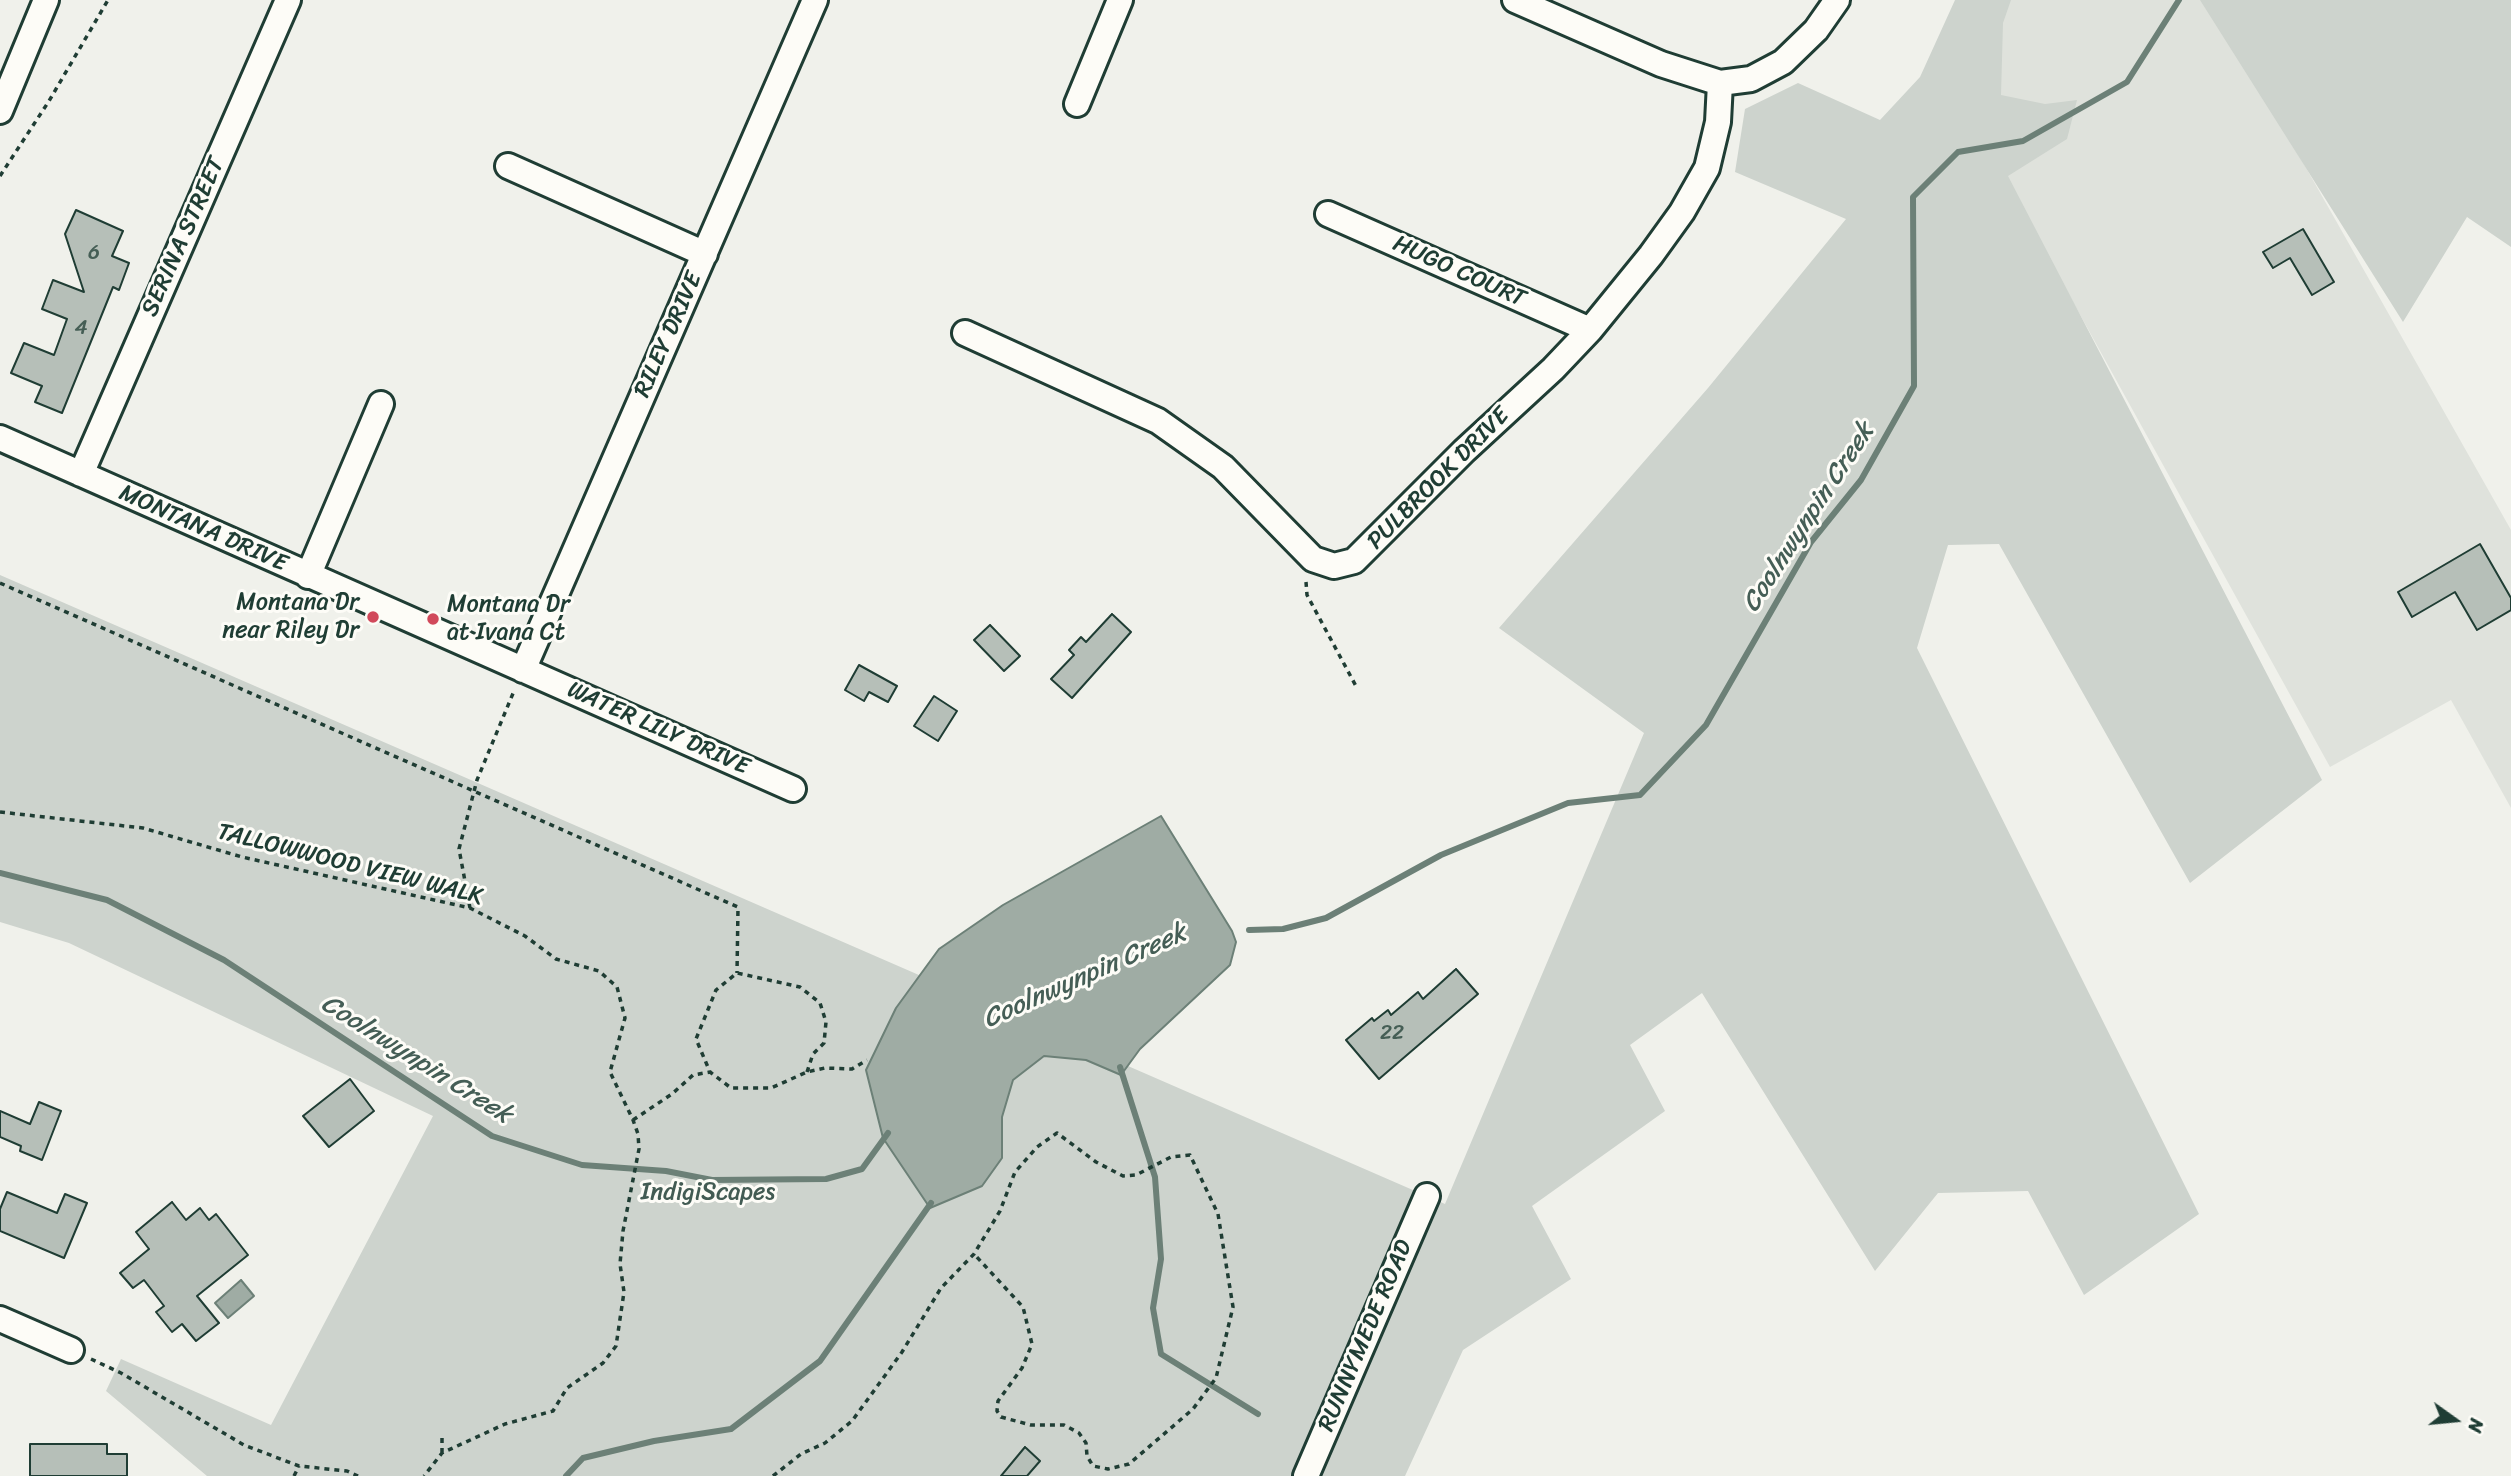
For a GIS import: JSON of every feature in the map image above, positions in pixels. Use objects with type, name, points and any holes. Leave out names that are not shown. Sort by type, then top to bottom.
[{"type":"street","points":[[0,111],[46,0]]},
{"type":"street","name":"SERINA STREET","points":[[81,474],[288,0]]},
{"type":"street","name":"RILEY DRIVE","points":[[519,678],[816,0]]},
{"type":"street","points":[[1077,104],[1120,0]]},
{"type":"street","points":[[1515,0],[1661,64],[1720,83],[1751,79],[1783,62],[1816,30],[1837,0]]},
{"type":"street","name":"PULBROOK DRIVE","points":[[1312,559],[1334,566],[1354,561],[1590,330],[1682,212],[1707,168],[1718,122],[1720,83]]},
{"type":"street","points":[[508,166],[705,254]]},
{"type":"street","name":"HUGO COURT","points":[[1328,214],[1590,330]]},
{"type":"street","points":[[965,333],[1158,421],[1193,443],[1223,467],[1312,559]]},
{"type":"street","points":[[308,576],[381,404]]},
{"type":"street","name":"MONTANA DRIVE","points":[[0,438],[308,576],[519,678]]},
{"type":"street","name":"WATER LILY DRIVE","points":[[519,678],[793,789]]},
{"type":"street","name":"RUNNYMEDE ROAD","points":[[1306,1476],[1427,1196]]},
{"type":"street","points":[[0,1319],[71,1350]]},
{"type":"path","points":[[0,176],[49,101],[108,0]]},
{"type":"path","points":[[1312,559],[1306,582],[1307,595],[1357,688]]},
{"type":"path","points":[[0,583],[738,907],[737,973]]},
{"type":"path","points":[[470,908],[458,849],[474,791],[519,678]]},
{"type":"path","name":"TALLOWWOOD VIEW WALK","points":[[0,812],[143,828],[242,857],[470,908],[525,936],[556,959],[599,971],[617,987],[625,1018],[610,1072],[634,1120],[639,1149],[620,1264],[624,1292],[615,1346],[603,1363],[567,1388],[553,1411],[505,1424],[442,1454],[424,1476]]},
{"type":"path","points":[[737,973],[800,986],[820,1003],[826,1022],[824,1043],[813,1054],[807,1072]]},
{"type":"path","points":[[737,973],[716,990],[696,1039],[710,1072],[731,1088],[771,1088],[807,1072],[825,1068],[852,1069],[867,1060]]},
{"type":"path","points":[[634,1120],[672,1094],[692,1075],[710,1072]]},
{"type":"path","points":[[773,1476],[801,1454],[825,1443],[852,1421],[902,1352],[940,1288],[974,1254],[1000,1211],[1015,1172],[1037,1147],[1058,1133],[1096,1162],[1123,1176],[1136,1175],[1171,1157],[1190,1154],[1218,1214],[1233,1307],[1216,1378],[1207,1392],[1150,1448],[1129,1464],[1108,1469],[1093,1466],[1087,1456],[1086,1443],[1079,1433],[1064,1425],[1031,1425],[1001,1418],[997,1411],[998,1401],[1022,1367],[1032,1345],[1023,1307],[974,1254]]},
{"type":"path","points":[[71,1350],[121,1373],[244,1445],[299,1466],[346,1471],[358,1476]]},
{"type":"path","points":[[442,1438],[442,1454]]},
{"type":"path","points":[[294,1476],[299,1466]]},
{"type":"shaded area","points":[[1989,0],[2211,0],[2511,530],[2511,808],[2451,700],[2330,767],[1952,83]]},
{"type":"green space","name":"IndigiScapes","points":[[1955,0],[2011,0],[2003,23],[2001,95],[2045,104],[2077,100],[2067,139],[2008,176],[2322,780],[2190,883],[1999,544],[1948,545],[1917,648],[2199,1214],[2084,1295],[2028,1191],[1938,1193],[1875,1271],[1702,993],[1630,1045],[1665,1111],[1532,1206],[1571,1279],[1463,1350],[1405,1476],[207,1476],[106,1391],[121,1359],[271,1425],[433,1116],[69,943],[0,922],[0,575],[1445,1204],[1644,733],[1499,628],[1708,388],[1846,219],[1735,172],[1745,109],[1798,83],[1880,120],[1920,77]]},
{"type":"green space","points":[[2200,0],[2511,0],[2511,247],[2467,217],[2403,322]]},
{"type":"water","points":[[1161,816],[1232,931],[1236,942],[1230,965],[1140,1049],[1121,1075],[1086,1060],[1044,1056],[1013,1080],[1002,1117],[1002,1158],[982,1186],[930,1208],[883,1138],[866,1070],[896,1008],[939,949],[1003,905]]},
{"type":"water","points":[[241,1280],[254,1296],[228,1318],[215,1303]]},
{"type":"building","points":[[76,210],[123,231],[112,256],[129,263],[119,290],[113,287],[62,413],[35,402],[42,386],[11,373],[24,343],[54,355],[67,319],[42,309],[53,280],[84,292],[65,234]]},
{"type":"building","points":[[2303,229],[2334,282],[2312,295],[2290,258],[2273,268],[2263,252]]},
{"type":"building","points":[[2480,544],[2511,598],[2511,610],[2477,630],[2455,592],[2412,617],[2398,592]]},
{"type":"building","points":[[1112,614],[1131,632],[1072,698],[1051,679],[1074,655],[1069,650],[1081,637],[1086,642]]},
{"type":"building","points":[[990,625],[1020,656],[1004,671],[974,640]]},
{"type":"building","points":[[859,665],[897,686],[888,702],[869,692],[864,701],[845,690]]},
{"type":"building","points":[[934,696],[957,711],[938,741],[914,726]]},
{"type":"building","points":[[1456,969],[1478,994],[1379,1079],[1346,1040],[1372,1018],[1374,1021],[1388,1010],[1391,1015],[1418,992],[1423,999]]},
{"type":"building","points":[[350,1079],[374,1111],[329,1147],[303,1116]]},
{"type":"building","points":[[39,1102],[61,1111],[42,1160],[20,1151],[21,1146],[0,1137],[0,1111],[30,1124]]},
{"type":"building","points":[[7,1192],[57,1213],[65,1194],[87,1203],[64,1258],[0,1231],[0,1209]]},
{"type":"building","points":[[172,1202],[186,1220],[200,1208],[209,1220],[216,1214],[248,1255],[197,1296],[219,1323],[196,1341],[182,1324],[172,1332],[156,1312],[164,1306],[144,1280],[133,1288],[120,1273],[149,1249],[136,1232]]},
{"type":"building","points":[[30,1444],[107,1444],[107,1454],[127,1454],[127,1476],[30,1476]]},
{"type":"building","points":[[1025,1447],[1040,1461],[1027,1476],[1001,1476]]},
{"type":"waterway","name":"Coolnwynpin Creek","points":[[1249,930],[1283,929],[1326,918],[1441,855],[1568,803],[1640,795],[1706,725],[1811,542],[1861,480],[1914,386],[1913,197],[1958,152],[2023,141],[2127,82],[2179,0]]},
{"type":"waterway","name":"Coolnwynpin Creek","points":[[0,873],[107,900],[224,960],[492,1136],[582,1165],[666,1171],[712,1180],[826,1179],[862,1169],[888,1133]]},
{"type":"waterway","points":[[1120,1067],[1155,1177],[1161,1259],[1153,1308],[1161,1354],[1258,1414]]},
{"type":"waterway","name":"Coolnwynpin Creek","points":[[566,1476],[583,1458],[654,1441],[731,1429],[820,1361],[931,1203]]},
{"type":"place","name":"Montana Dr near Riley Dr","points":[[373,617]]},
{"type":"place","name":"Montana Dr at Ivana Ct","points":[[433,619]]}]
